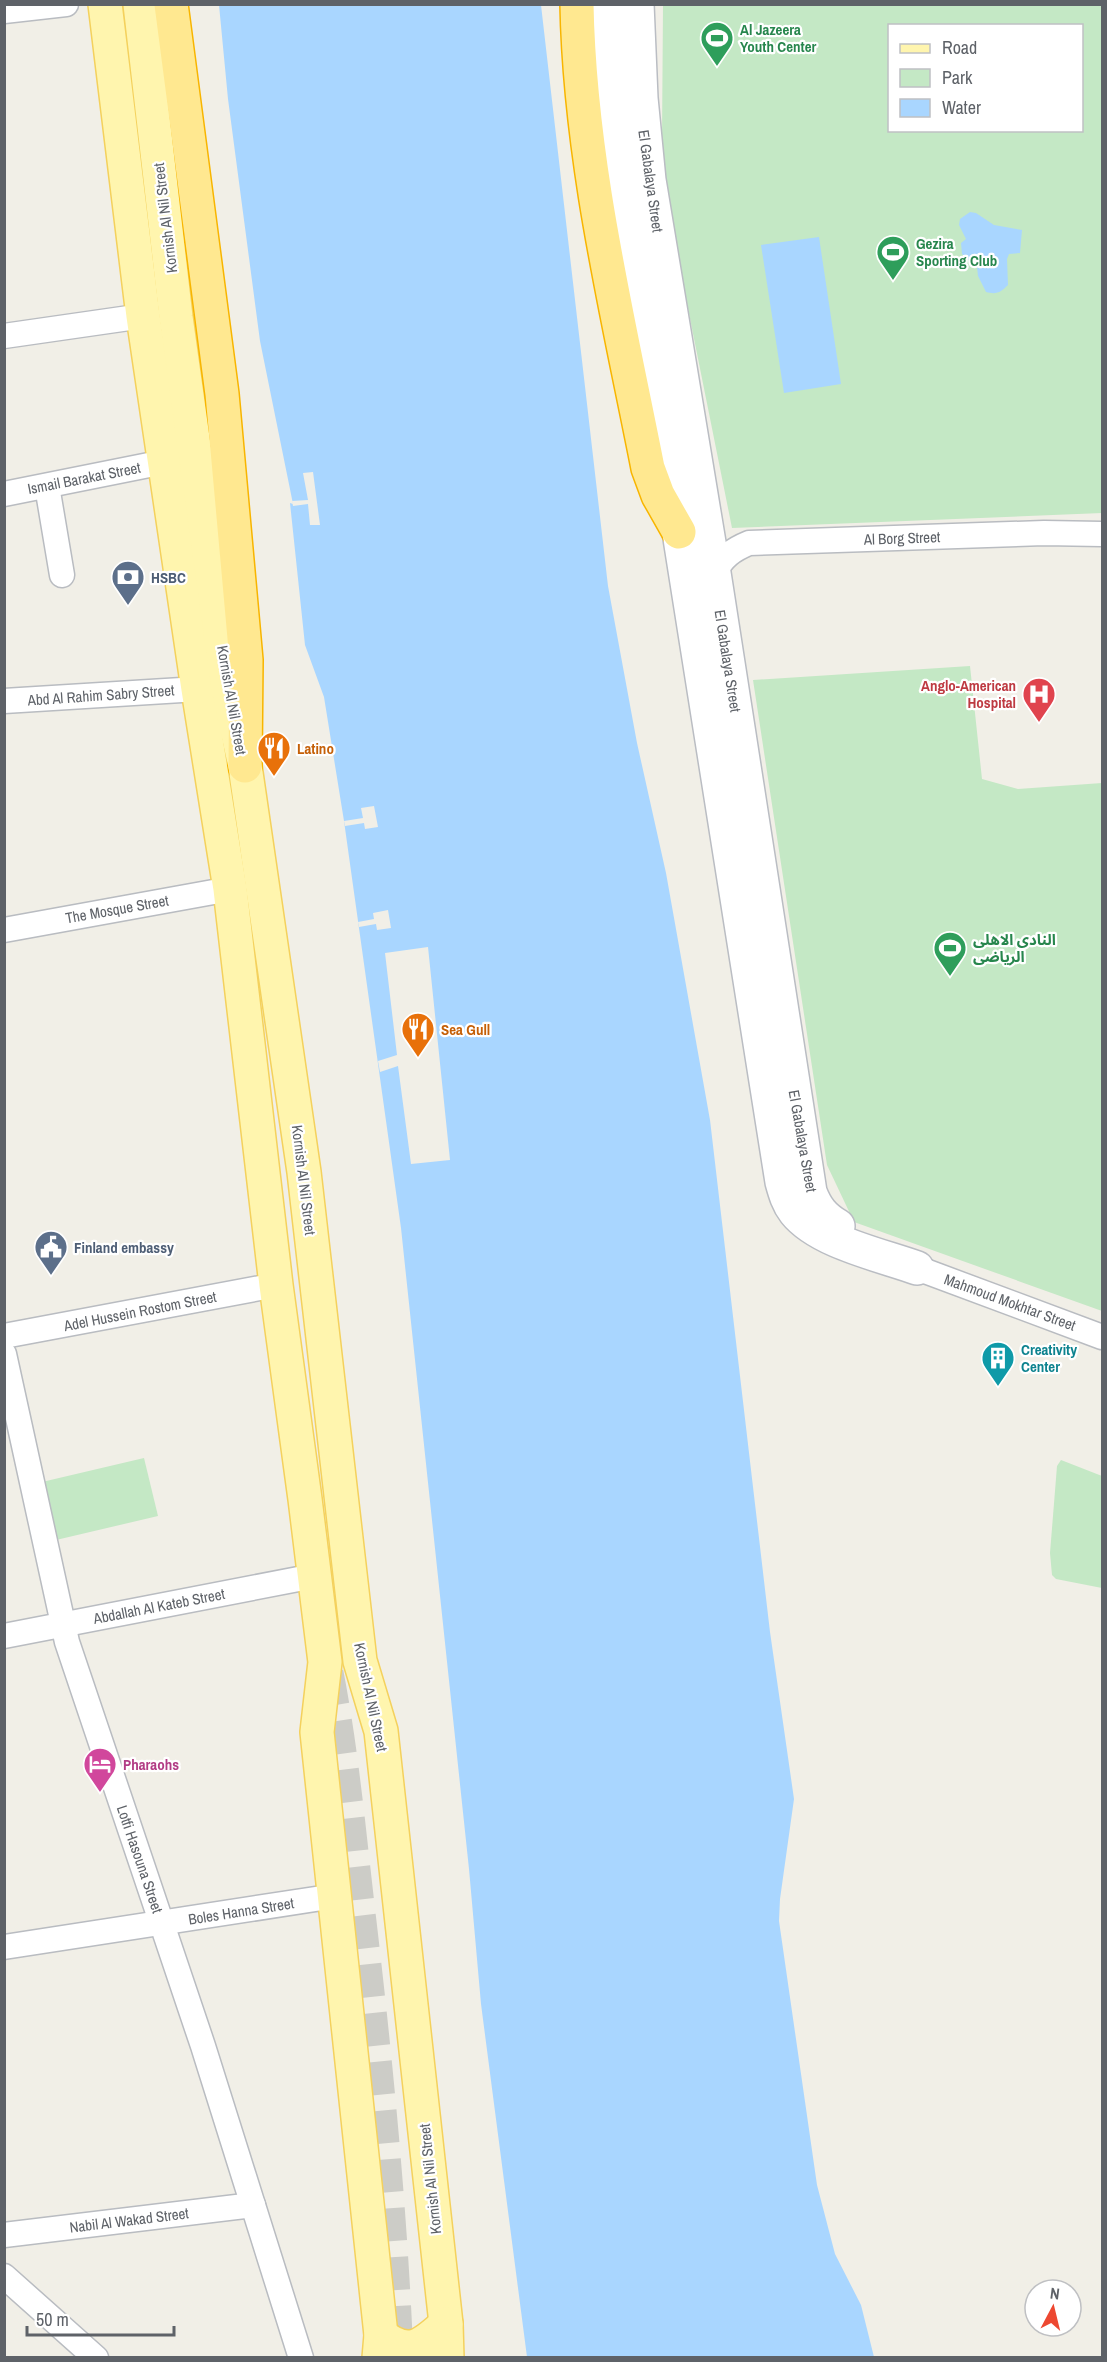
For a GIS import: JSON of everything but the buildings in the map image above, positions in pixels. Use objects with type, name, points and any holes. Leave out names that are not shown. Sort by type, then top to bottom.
[{"type":"highway","points":[[171,4],[222,394],[246,660],[245,766]]},
{"type":"highway","points":[[577,4],[582,100],[600,228],[648,468],[658,495],[679,532]]},
{"type":"main road","name":"Kornish Al Nil Street","points":[[105,4],[143,316],[230,889],[276,1286],[325,1662],[317,1732],[380,2346]]},
{"type":"main road","name":"Kornish Al Nil Street","points":[[140,4],[176,317],[228,688],[245,766],[304,1172],[360,1661],[381,1731],[446,2324],[447,2358]]},
{"type":"main road","points":[[380,2346],[392,2344],[408,2347],[420,2346],[446,2324]]},
{"type":"street","points":[[4,11],[66,4]]},
{"type":"street","name":"El Gabalaya Street","points":[[606,4],[614,154],[679,532],[782,1182],[794,1211],[806,1224],[826,1237],[916,1268]]},
{"type":"street","name":"El Gabalaya Street","points":[[637,4],[641,98],[649,180],[714,573],[810,1192],[815,1205],[824,1216],[916,1268]]},
{"type":"street","points":[[4,336],[143,316]]},
{"type":"street","name":"Ismail Barakat Street","points":[[4,494],[164,462]]},
{"type":"street","points":[[47,486],[62,575]]},
{"type":"street","name":"Al Borg Street","points":[[714,573],[722,559],[749,543],[1044,533],[1102,534]]},
{"type":"street","name":"Abd Al Rahim Sabry Street","points":[[4,702],[198,689]]},
{"type":"street","name":"The Mosque Street","points":[[4,930],[230,889]]},
{"type":"street","name":"Mahmoud Mokhtar Street","points":[[916,1268],[1102,1337]]},
{"type":"street","name":"Adel Hussein Rostom Street","points":[[4,1336],[276,1286]]},
{"type":"street","name":"Lotfi Hasouna Street","points":[[4,1354],[67,1642],[161,1923],[301,2358]]},
{"type":"street","name":"Abdallah Al Kateb Street","points":[[4,1636],[314,1576]]},
{"type":"street","name":"Boles Hanna Street","points":[[4,1947],[335,1896]]},
{"type":"street","name":"Nabil Al Wakad Street","points":[[4,2235],[253,2205]]},
{"type":"street","points":[[4,2276],[96,2358]]},
{"type":"green space","name":"Gezira Sporting Club","points":[[663,5],[1102,5],[1102,513],[732,528],[667,204],[662,138]]},
{"type":"green space","name":"النادى الاهلى الرياضى","points":[[970,666],[982,779],[1018,789],[1102,783],[1102,1311],[854,1222],[827,1165],[753,680]]},
{"type":"green space","points":[[144,1458],[158,1516],[56,1540],[42,1482]]},
{"type":"green space","points":[[1061,1460],[1102,1476],[1102,1588],[1056,1579],[1052,1575],[1050,1553],[1057,1466]]},
{"type":"water","points":[[219,5],[541,5],[608,586],[637,743],[666,873],[710,1120],[770,1632],[794,1799],[779,1921],[817,2185],[835,2254],[861,2305],[874,2357],[527,2357],[481,2004],[469,1869],[401,1228],[344,821],[324,697],[305,645],[290,503],[293,504],[260,341],[228,99]]},
{"type":"water","points":[[970,212],[976,213],[994,225],[1022,230],[1020,253],[1009,254],[1007,259],[1008,285],[998,292],[986,292],[978,276],[977,267],[962,254],[961,243],[966,239],[959,225],[960,219]]},
{"type":"water","points":[[819,237],[841,384],[784,393],[761,245]]},
{"type":"pier","points":[[313,472],[320,525],[310,525],[308,504],[293,506],[292,501],[308,500],[303,473]]},
{"type":"pier","points":[[374,806],[378,827],[365,829],[364,823],[345,826],[344,821],[363,818],[361,808]]},
{"type":"pier","points":[[388,910],[391,928],[377,930],[376,924],[359,927],[358,922],[374,919],[373,913]]},
{"type":"pier","name":"Sea Gull","points":[[428,947],[450,1160],[411,1164],[398,1066],[380,1072],[378,1061],[397,1055],[385,953]]},
{"type":"tunnel","points":[[327,1673],[342,1766],[372,2031],[383,2140],[397,2358]]},
{"type":"place","name":"Al Jazeera Youth Center","points":[[717,67]]},
{"type":"place","name":"Gezira Sporting Club","points":[[893,281]]},
{"type":"place","name":"HSBC","points":[[128,606]]},
{"type":"place","name":"Anglo-American Hospital","points":[[1039,723]]},
{"type":"place","name":"Latino","points":[[274,777]]},
{"type":"place","name":"النادى الاهلى الرياضى","points":[[950,977]]},
{"type":"place","name":"Sea Gull","points":[[418,1058]]},
{"type":"place","name":"Finland embassy","points":[[51,1276]]},
{"type":"place","name":"Creativity Center","points":[[998,1387]]},
{"type":"place","name":"Pharaohs","points":[[100,1793]]}]
